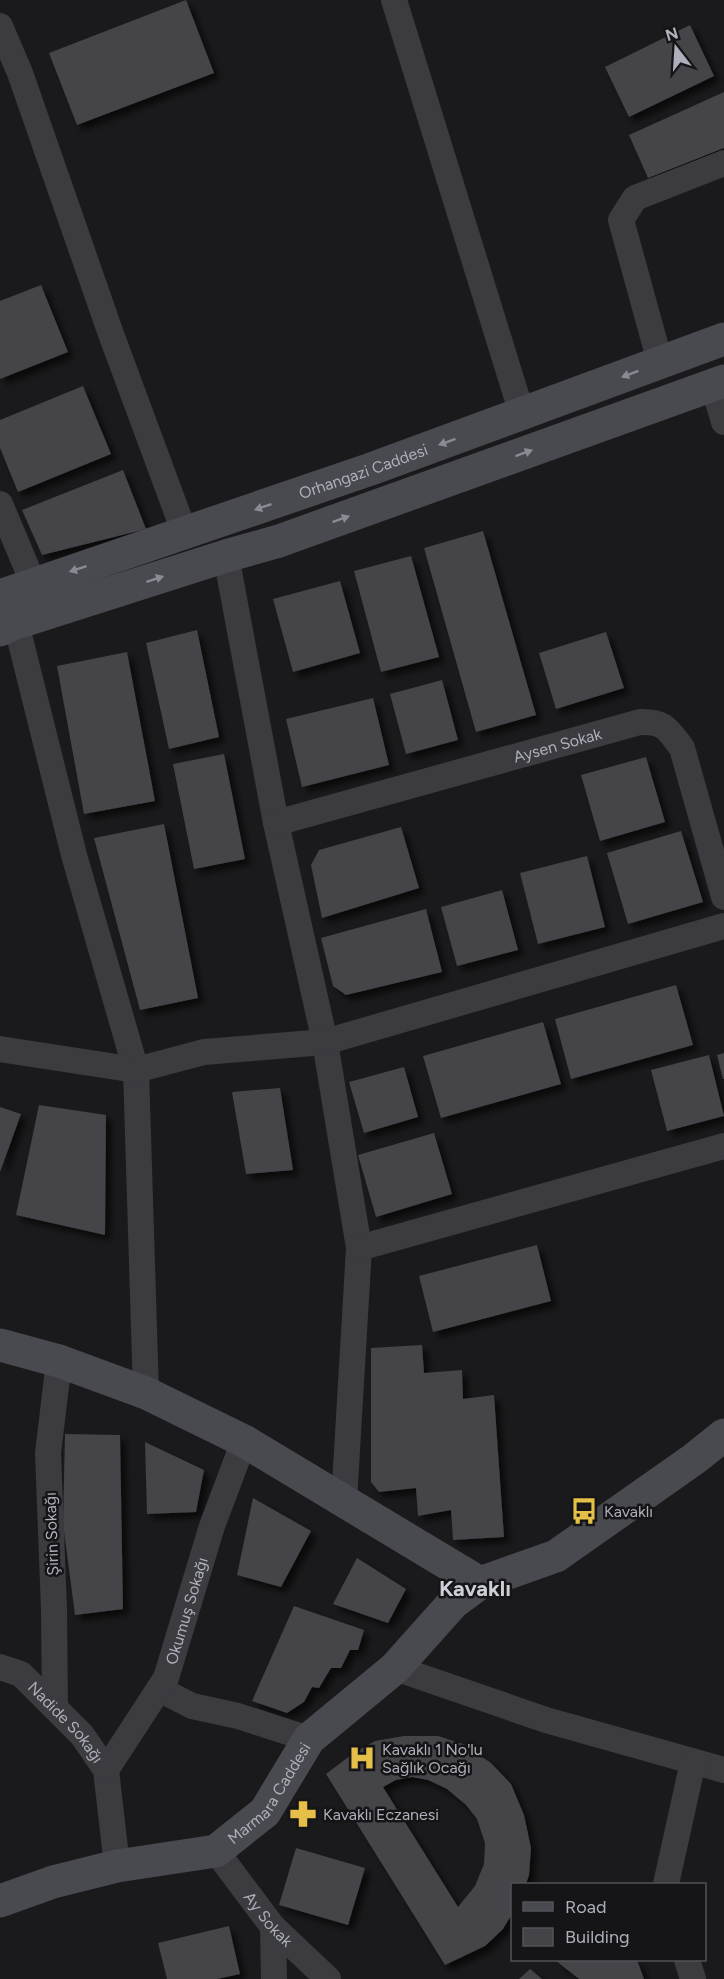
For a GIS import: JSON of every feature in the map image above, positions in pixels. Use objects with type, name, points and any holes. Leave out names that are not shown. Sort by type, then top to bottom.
[{"type":"main road","name":"Orhangazi Caddesi","points":[[5,616],[34,585],[185,534],[522,414],[724,339]]},
{"type":"main road","points":[[5,616],[279,541],[718,383]]},
{"type":"main road","points":[[0,1345],[59,1361],[146,1393],[244,1441],[480,1583]]},
{"type":"main road","name":"Marmara Caddesi","points":[[0,1901],[53,1882],[117,1866],[216,1851],[265,1812],[309,1739],[395,1668],[453,1603],[480,1583],[555,1556],[694,1459],[724,1435]]},
{"type":"street","points":[[394,0],[522,414]]},
{"type":"street","points":[[0,26],[20,72],[111,334],[185,534]]},
{"type":"street","points":[[660,362],[621,220],[635,198],[724,162]]},
{"type":"street","points":[[718,383],[724,422]]},
{"type":"street","points":[[0,504],[34,585]]},
{"type":"street","points":[[226,556],[276,823],[325,1042],[359,1248],[344,1501]]},
{"type":"street","points":[[5,616],[136,1070],[146,1393]]},
{"type":"street","name":"Aysen Sokak","points":[[276,823],[640,722],[656,721],[667,729],[682,748],[724,897]]},
{"type":"street","points":[[0,1049],[136,1070],[204,1052],[325,1042],[724,926]]},
{"type":"street","points":[[359,1248],[724,1146]]},
{"type":"street","name":"Şirin Sokağı","points":[[55,1708],[48,1454],[59,1361]]},
{"type":"street","name":"Okumuş Sokağı","points":[[106,1770],[166,1678],[212,1526],[244,1441]]},
{"type":"street","name":"Nadide Sokağı","points":[[0,1667],[21,1674],[82,1735],[106,1770],[117,1866]]},
{"type":"street","points":[[395,1668],[546,1720],[724,1770]]},
{"type":"street","points":[[159,1689],[192,1706],[238,1716],[309,1739]]},
{"type":"street","points":[[666,1883],[693,1762]]},
{"type":"street","name":"Ay Sokak","points":[[216,1851],[273,1927],[328,1979]]},
{"type":"street","points":[[273,1927],[274,1979]]},
{"type":"street","points":[[688,1961],[693,1979]]},
{"type":"building","points":[[186,0],[214,73],[77,125],[49,53]]},
{"type":"building","points":[[690,25],[714,76],[629,117],[605,67]]},
{"type":"building","points":[[724,92],[724,148],[648,178],[629,135]]},
{"type":"building","points":[[41,285],[68,352],[0,379],[0,301]]},
{"type":"building","points":[[83,386],[111,454],[18,492],[0,448],[0,420]]},
{"type":"building","points":[[123,470],[146,529],[42,555],[22,510]]},
{"type":"building","points":[[483,531],[536,715],[476,732],[424,548]]},
{"type":"building","points":[[411,556],[439,657],[381,672],[354,571]]},
{"type":"building","points":[[340,581],[360,653],[293,672],[273,599]]},
{"type":"building","points":[[197,630],[219,737],[169,749],[146,643]]},
{"type":"building","points":[[606,632],[624,688],[556,709],[539,653]]},
{"type":"building","points":[[127,652],[155,801],[84,814],[57,666]]},
{"type":"building","points":[[442,680],[458,740],[406,754],[390,694]]},
{"type":"building","points":[[373,698],[389,765],[302,787],[286,719]]},
{"type":"building","points":[[224,754],[245,859],[194,869],[173,764]]},
{"type":"building","points":[[646,757],[665,822],[600,841],[581,775]]},
{"type":"building","points":[[164,824],[198,998],[140,1010],[94,838]]},
{"type":"building","points":[[401,827],[419,888],[322,918],[311,865],[319,850]]},
{"type":"building","points":[[681,831],[703,902],[628,924],[607,853]]},
{"type":"building","points":[[587,856],[605,927],[538,944],[520,873]]},
{"type":"building","points":[[502,890],[518,950],[457,966],[441,907]]},
{"type":"building","points":[[426,909],[442,972],[346,995],[333,986],[321,938]]},
{"type":"building","points":[[676,985],[693,1045],[571,1079],[555,1019]]},
{"type":"building","points":[[543,1022],[561,1084],[441,1118],[423,1056]]},
{"type":"building","points":[[724,1053],[724,1079],[723,1079],[717,1055]]},
{"type":"building","points":[[709,1055],[724,1116],[667,1131],[651,1070]]},
{"type":"building","points":[[404,1067],[418,1117],[364,1133],[349,1082]]},
{"type":"building","points":[[280,1088],[293,1170],[246,1174],[232,1092]]},
{"type":"building","points":[[39,1105],[106,1115],[105,1235],[16,1215]]},
{"type":"building","points":[[0,1107],[21,1114],[0,1172]]},
{"type":"building","points":[[434,1133],[452,1194],[376,1217],[358,1155]]},
{"type":"building","points":[[537,1245],[551,1301],[433,1332],[419,1276]]},
{"type":"building","points":[[422,1345],[424,1373],[462,1370],[463,1399],[494,1395],[504,1537],[453,1540],[451,1510],[418,1516],[416,1488],[379,1492],[371,1482],[371,1348]]},
{"type":"building","points":[[65,1434],[120,1435],[123,1609],[75,1615],[63,1524]]},
{"type":"building","points":[[145,1442],[204,1470],[196,1512],[147,1514]]},
{"type":"building","points":[[253,1498],[311,1531],[281,1587],[237,1575]]},
{"type":"building","points":[[357,1558],[406,1589],[388,1623],[333,1604]]},
{"type":"building","points":[[294,1606],[364,1630],[358,1650],[350,1650],[341,1668],[331,1668],[319,1688],[312,1687],[304,1702],[287,1713],[252,1701]]},
{"type":"building","points":[[404,1736],[438,1736],[463,1744],[491,1763],[511,1784],[524,1815],[531,1848],[529,1875],[526,1883],[511,1883],[511,1916],[503,1929],[485,1946],[445,1965],[326,1774],[355,1752],[375,1741]],"holes":[[[412,1777],[428,1780],[447,1789],[466,1805],[477,1819],[485,1843],[484,1864],[475,1886],[458,1907],[383,1787],[396,1780]]]},
{"type":"building","points":[[296,1848],[365,1868],[348,1925],[279,1905]]},
{"type":"building","points":[[229,1926],[240,1974],[217,1979],[167,1979],[158,1943]]},
{"type":"building","points":[[556,1961],[637,1961],[644,1979],[579,1979]]},
{"type":"building","points":[[530,1969],[542,1979],[519,1979]]},
{"type":"place","name":"Kavaklı","points":[[584,1511]]},
{"type":"place","name":"Kavaklı 1 No'lu Sağlık Ocağı","points":[[362,1758]]},
{"type":"place","name":"Kavaklı Eczanesi","points":[[303,1814]]},
{"type":"district","name":"Kavaklı","points":[[475,1588]]}]
